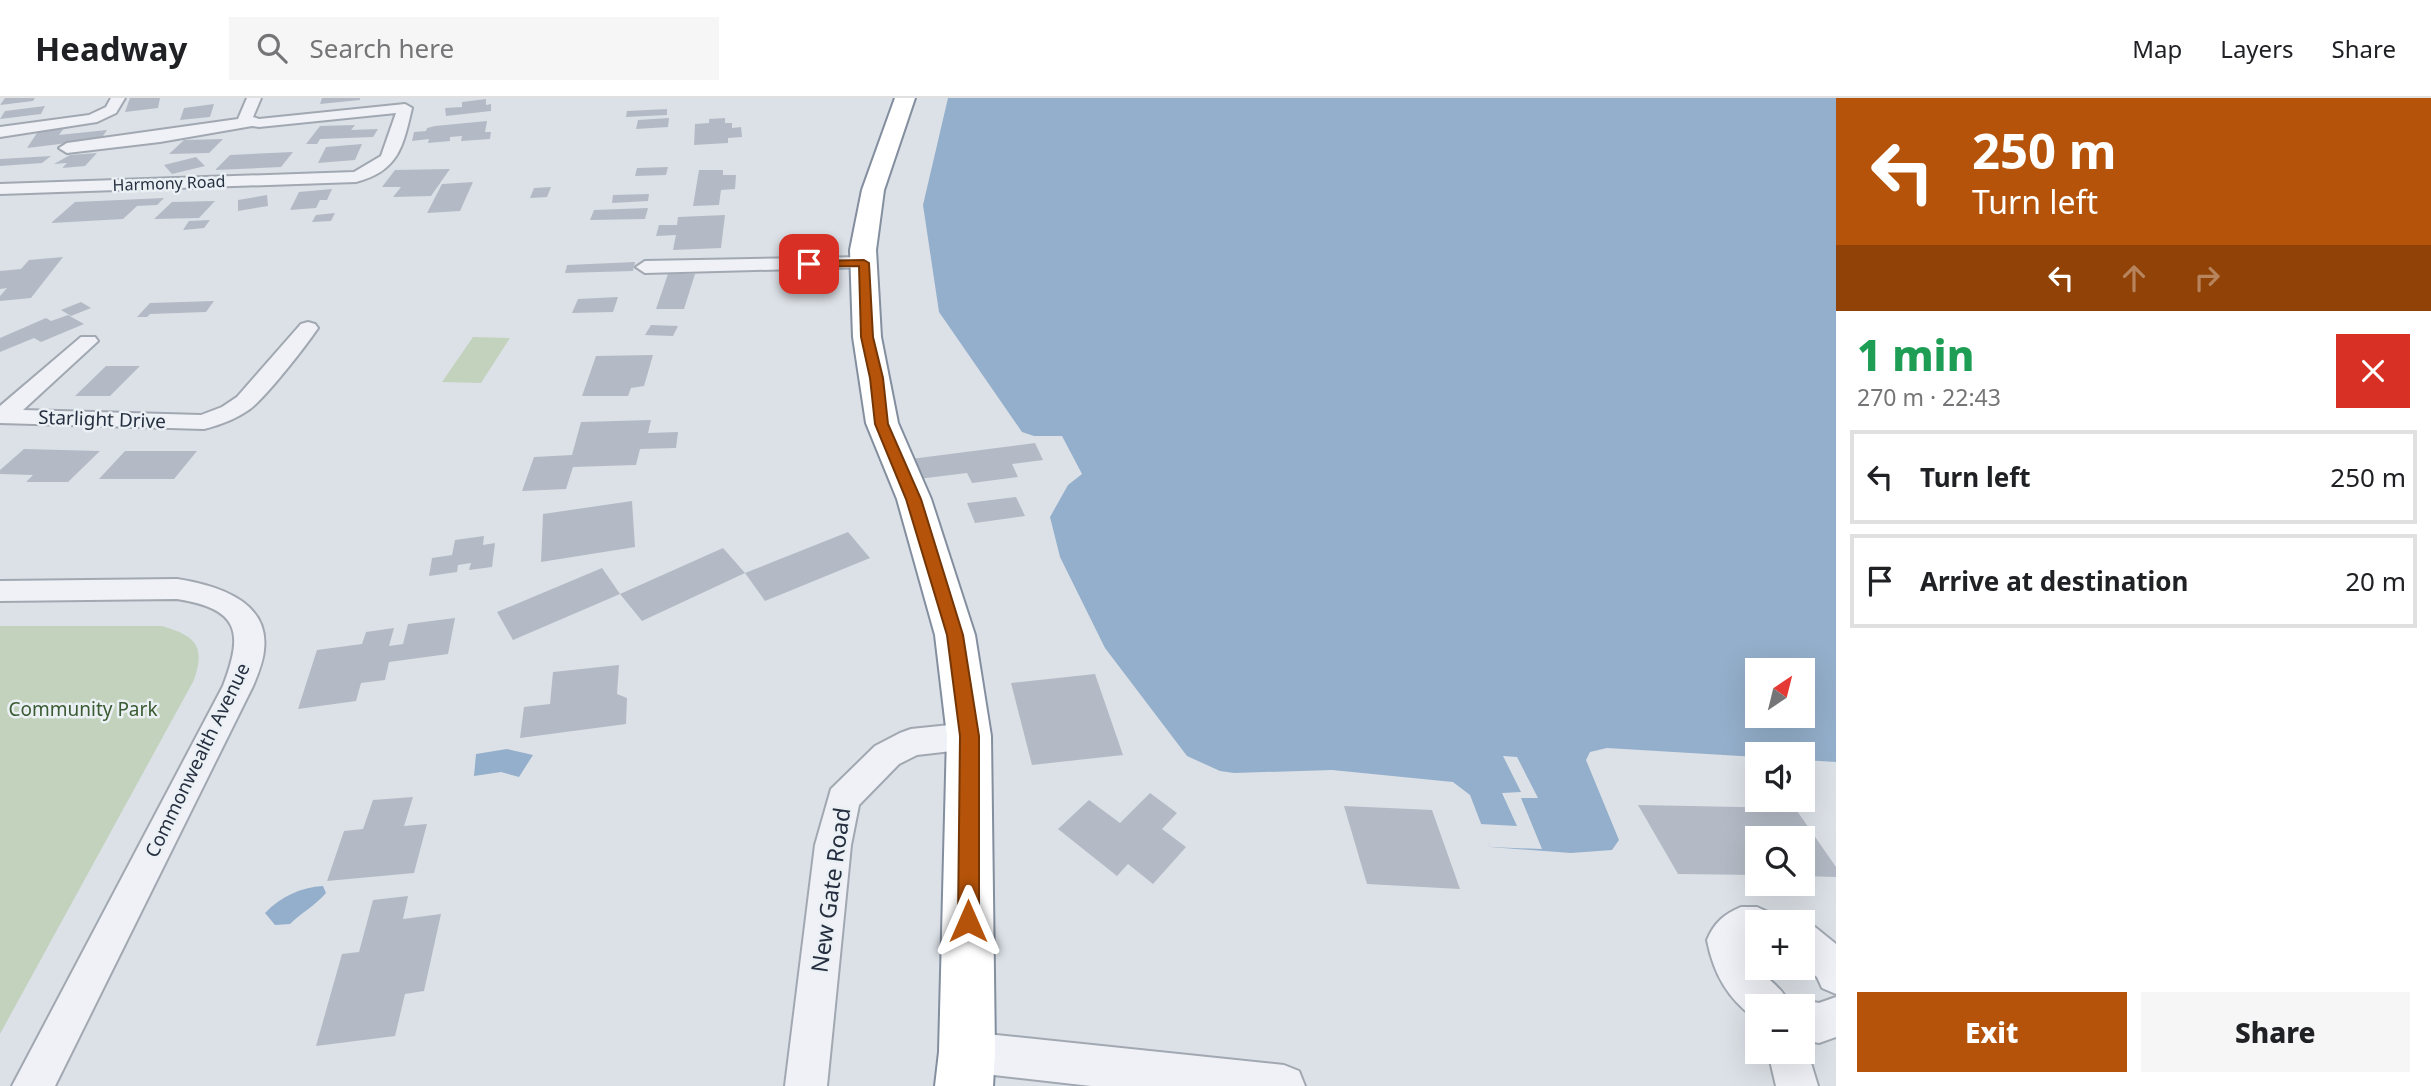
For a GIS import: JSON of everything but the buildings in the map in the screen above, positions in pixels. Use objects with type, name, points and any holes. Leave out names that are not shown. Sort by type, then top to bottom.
[{"type":"highway","points":[[905,98],[873,190],[863,250],[867,337],[882,424],[914,499],[955,635],[970,736],[966,1069]]},
{"type":"street","points":[[0,132],[92,119],[111,110],[118,98]]},
{"type":"street","points":[[249,122],[245,119],[254,98]]},
{"type":"street","points":[[66,148],[160,137],[249,122],[272,123],[408,102]]},
{"type":"street","name":"Harmony Road","points":[[0,189],[356,177],[386,164],[390,159],[408,102]]},
{"type":"street","points":[[645,267],[864,263]]},
{"type":"street","name":"Starlight Drive","points":[[1,416],[204,422],[230,412],[245,402],[308,328]]},
{"type":"street","points":[[1,416],[88,341]]},
{"type":"street","name":"Commonwealth Avenue","points":[[0,591],[177,589],[197,592],[214,597],[233,609],[249,631],[250,642],[238,686],[33,1086]]},
{"type":"street","name":"New Gate Road","points":[[806,1086],[833,845],[843,799],[887,755],[911,742],[970,736]]},
{"type":"street","points":[[1745,925],[1741,925],[1726,940],[1730,965],[1753,994]]},
{"type":"street","points":[[1815,951],[1831,964],[1836,975]]},
{"type":"street","points":[[1815,1022],[1836,1017]]},
{"type":"street","points":[[1791,1064],[1797,1086]]},
{"type":"street","points":[[966,1069],[1284,1086]]},
{"type":"green space","points":[[473,337],[510,338],[481,383],[442,382]]},
{"type":"green space","name":"Community Park","points":[[0,626],[162,626],[190,638],[198,650],[199,658],[194,680],[0,1034]]},
{"type":"water","points":[[948,98],[1836,98],[1836,762],[1815,761],[1815,742],[1745,742],[1745,756],[1607,748],[1590,752],[1586,760],[1619,840],[1612,850],[1571,853],[1490,847],[1470,795],[1453,782],[1332,770],[1234,773],[1220,771],[1187,756],[1105,648],[1060,557],[1050,517],[1068,485],[1082,474],[1062,436],[1034,436],[1022,432],[939,312],[923,205]]},
{"type":"water","points":[[507,749],[533,755],[519,777],[501,772],[474,776],[476,754]]},
{"type":"water","points":[[323,886],[326,893],[290,924],[275,925],[265,913],[291,894]]},
{"type":"pier","points":[[1503,756],[1517,757],[1538,798],[1521,798],[1542,849],[1490,847],[1480,824],[1517,826],[1502,793],[1521,792]]},
{"type":"route","points":[[809,264],[864,263],[867,337],[882,424],[914,499],[955,635],[970,736],[968,921]]}]
